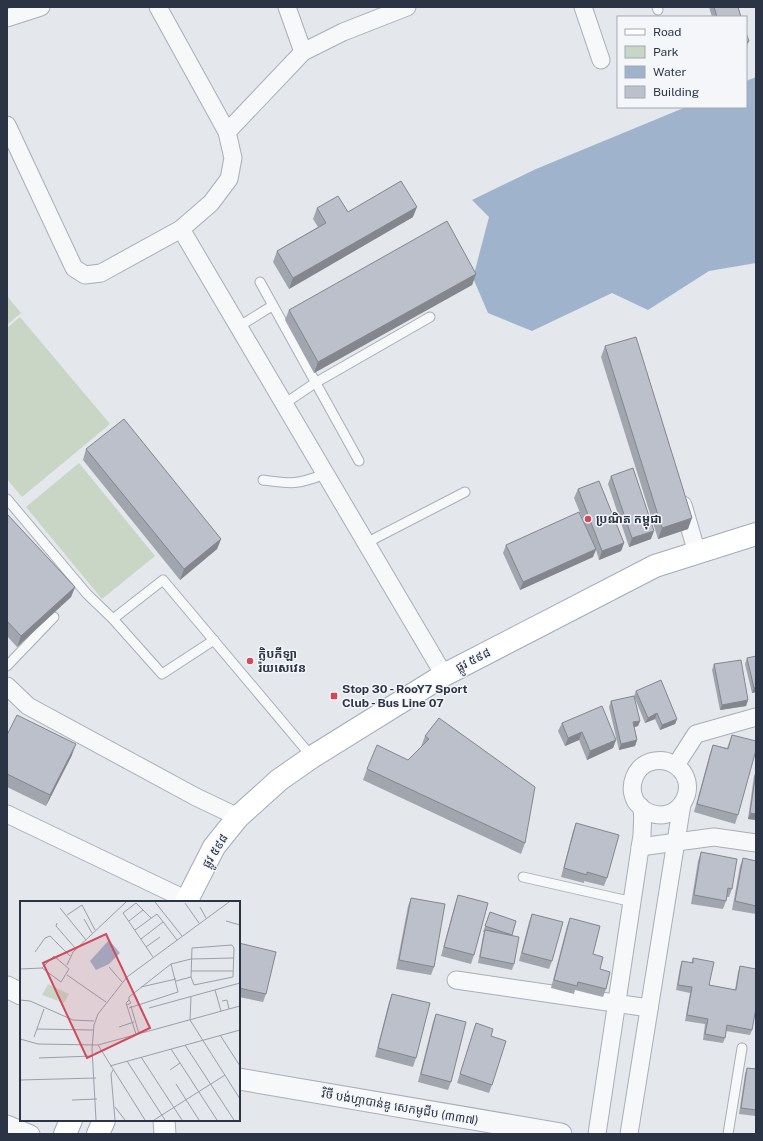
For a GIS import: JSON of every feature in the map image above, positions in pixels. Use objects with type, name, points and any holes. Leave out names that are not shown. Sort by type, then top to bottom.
[{"type":"main road","name":"ផ្លូវ ៥៩៨","points":[[186,901],[214,847],[238,817],[279,780],[312,757],[444,675],[656,566],[756,534]]},
{"type":"main road","points":[[65,1134],[71,1121]]},
{"type":"main road","points":[[98,1134],[104,1121]]},
{"type":"street","points":[[7,18],[41,7]]},
{"type":"street","points":[[7,125],[74,268],[85,275],[101,273],[181,229],[211,203],[229,180],[233,158],[227,132],[158,7]]},
{"type":"street","points":[[287,7],[303,52]]},
{"type":"street","points":[[583,7],[601,60]]},
{"type":"street","points":[[227,132],[303,52],[342,32],[397,9]]},
{"type":"street","points":[[181,229],[444,675]]},
{"type":"street","points":[[678,487],[698,553]]},
{"type":"street","points":[[7,686],[28,706],[189,793],[238,817]]},
{"type":"street","points":[[676,765],[696,734],[756,717]]},
{"type":"street","points":[[629,1134],[675,843],[682,804],[686,797],[686,779],[682,771],[676,765],[667,761],[658,760],[649,762],[641,767],[632,783],[634,797],[641,808],[655,815],[662,815],[670,814],[682,804]]},
{"type":"street","points":[[596,1134],[640,847],[641,808]]},
{"type":"street","points":[[7,814],[186,901]]},
{"type":"street","points":[[640,847],[714,837],[756,843]]},
{"type":"street","points":[[456,980],[649,1008]]},
{"type":"street","points":[[7,987],[20,994]]},
{"type":"street","name":"វិថី បង់ហ្គាបាន់ឌូ សេកមូជីប (៣៣៧)","points":[[240,1079],[561,1134]]},
{"type":"street","points":[[164,1121],[165,1134]]},
{"type":"street","points":[[7,1124],[31,1134]]},
{"type":"lane","points":[[260,282],[359,461]]},
{"type":"lane","points":[[238,327],[272,306]]},
{"type":"lane","points":[[284,404],[315,383],[430,317]]},
{"type":"lane","points":[[263,480],[294,484],[302,483],[325,474]]},
{"type":"lane","points":[[366,543],[465,492]]},
{"type":"lane","points":[[7,499],[87,594],[113,619],[162,674],[214,640]]},
{"type":"lane","points":[[113,619],[163,580],[312,757]]},
{"type":"lane","points":[[7,666],[54,617]]},
{"type":"lane","points":[[523,877],[632,902]]},
{"type":"lane","points":[[728,1134],[742,1048]]},
{"type":"green space","points":[[7,296],[21,313],[7,325]]},
{"type":"green space","points":[[20,317],[110,424],[22,497],[7,479],[7,328]]},
{"type":"green space","points":[[79,463],[155,556],[102,599],[26,507]]},
{"type":"water","points":[[756,77],[756,263],[709,271],[648,310],[612,293],[532,331],[488,313],[473,278],[489,217],[472,200],[536,169],[684,108],[747,108],[747,81]]},
{"type":"building","points":[[714,7],[738,7],[741,16],[717,16]]},
{"type":"building","points":[[401,181],[417,207],[293,278],[277,251],[326,223],[317,208],[338,196],[348,212]]},
{"type":"building","points":[[447,221],[476,274],[318,362],[289,310]]},
{"type":"building","points":[[636,337],[692,518],[662,528],[605,346]]},
{"type":"building","points":[[124,419],[221,539],[184,569],[86,449]]},
{"type":"building","points":[[633,468],[654,531],[632,538],[611,476]]},
{"type":"building","points":[[599,481],[624,543],[602,551],[578,489]]},
{"type":"building","points":[[579,512],[596,549],[523,582],[506,545]]},
{"type":"building","points":[[7,514],[75,587],[21,636],[7,621]]},
{"type":"building","points":[[756,656],[756,687],[754,688],[747,658]]},
{"type":"building","points":[[741,660],[748,700],[722,705],[714,664]]},
{"type":"building","points":[[661,680],[677,719],[662,725],[657,713],[648,718],[636,691]]},
{"type":"building","points":[[634,696],[640,721],[633,722],[637,740],[621,744],[611,701]]},
{"type":"building","points":[[602,706],[616,740],[590,751],[582,732],[568,738],[562,723]]},
{"type":"building","points":[[17,715],[76,744],[50,795],[7,774],[7,735]]},
{"type":"building","points":[[439,718],[535,787],[525,843],[367,769],[377,745],[408,760],[429,739],[425,736]]},
{"type":"building","points":[[732,735],[756,741],[756,750],[738,815],[697,804],[713,745],[728,749]]},
{"type":"building","points":[[756,771],[756,814],[750,813]]},
{"type":"building","points":[[576,823],[619,835],[607,878],[587,872],[587,875],[564,868]]},
{"type":"building","points":[[701,852],[737,859],[732,889],[728,888],[726,901],[694,895]]},
{"type":"building","points":[[743,858],[756,861],[756,906],[735,901]]},
{"type":"building","points":[[458,895],[488,903],[474,955],[444,947]]},
{"type":"building","points":[[411,898],[445,904],[434,967],[399,960]]},
{"type":"building","points":[[490,912],[516,921],[512,935],[485,926]]},
{"type":"building","points":[[532,914],[563,922],[552,961],[522,953]]},
{"type":"building","points":[[570,918],[600,926],[593,954],[603,957],[600,969],[610,972],[606,989],[578,982],[577,986],[554,980]]},
{"type":"building","points":[[485,930],[519,937],[514,964],[480,957]]},
{"type":"building","points":[[240,943],[276,952],[266,994],[240,988]]},
{"type":"building","points":[[693,958],[714,962],[709,985],[736,990],[740,966],[756,969],[756,1008],[752,1030],[727,1025],[725,1038],[705,1034],[708,1019],[687,1015],[692,987],[678,985],[682,961],[693,963]]},
{"type":"building","points":[[392,994],[430,1003],[416,1058],[378,1048]]},
{"type":"building","points":[[436,1014],[466,1022],[451,1082],[421,1074]]},
{"type":"building","points":[[476,1023],[493,1029],[491,1036],[506,1041],[492,1085],[460,1074]]},
{"type":"building","points":[[747,1068],[756,1069],[756,1110],[741,1108]]},
{"type":"place","name":"ប្រណិត កម្ពុជា","points":[[588,519]]},
{"type":"place","name":"ក្លិបកីឡា រ៉យសេវេន","points":[[250,661]]},
{"type":"place","name":"Stop 30 - RooY7 Sport Club - Bus Line 07","points":[[334,696]]}]
